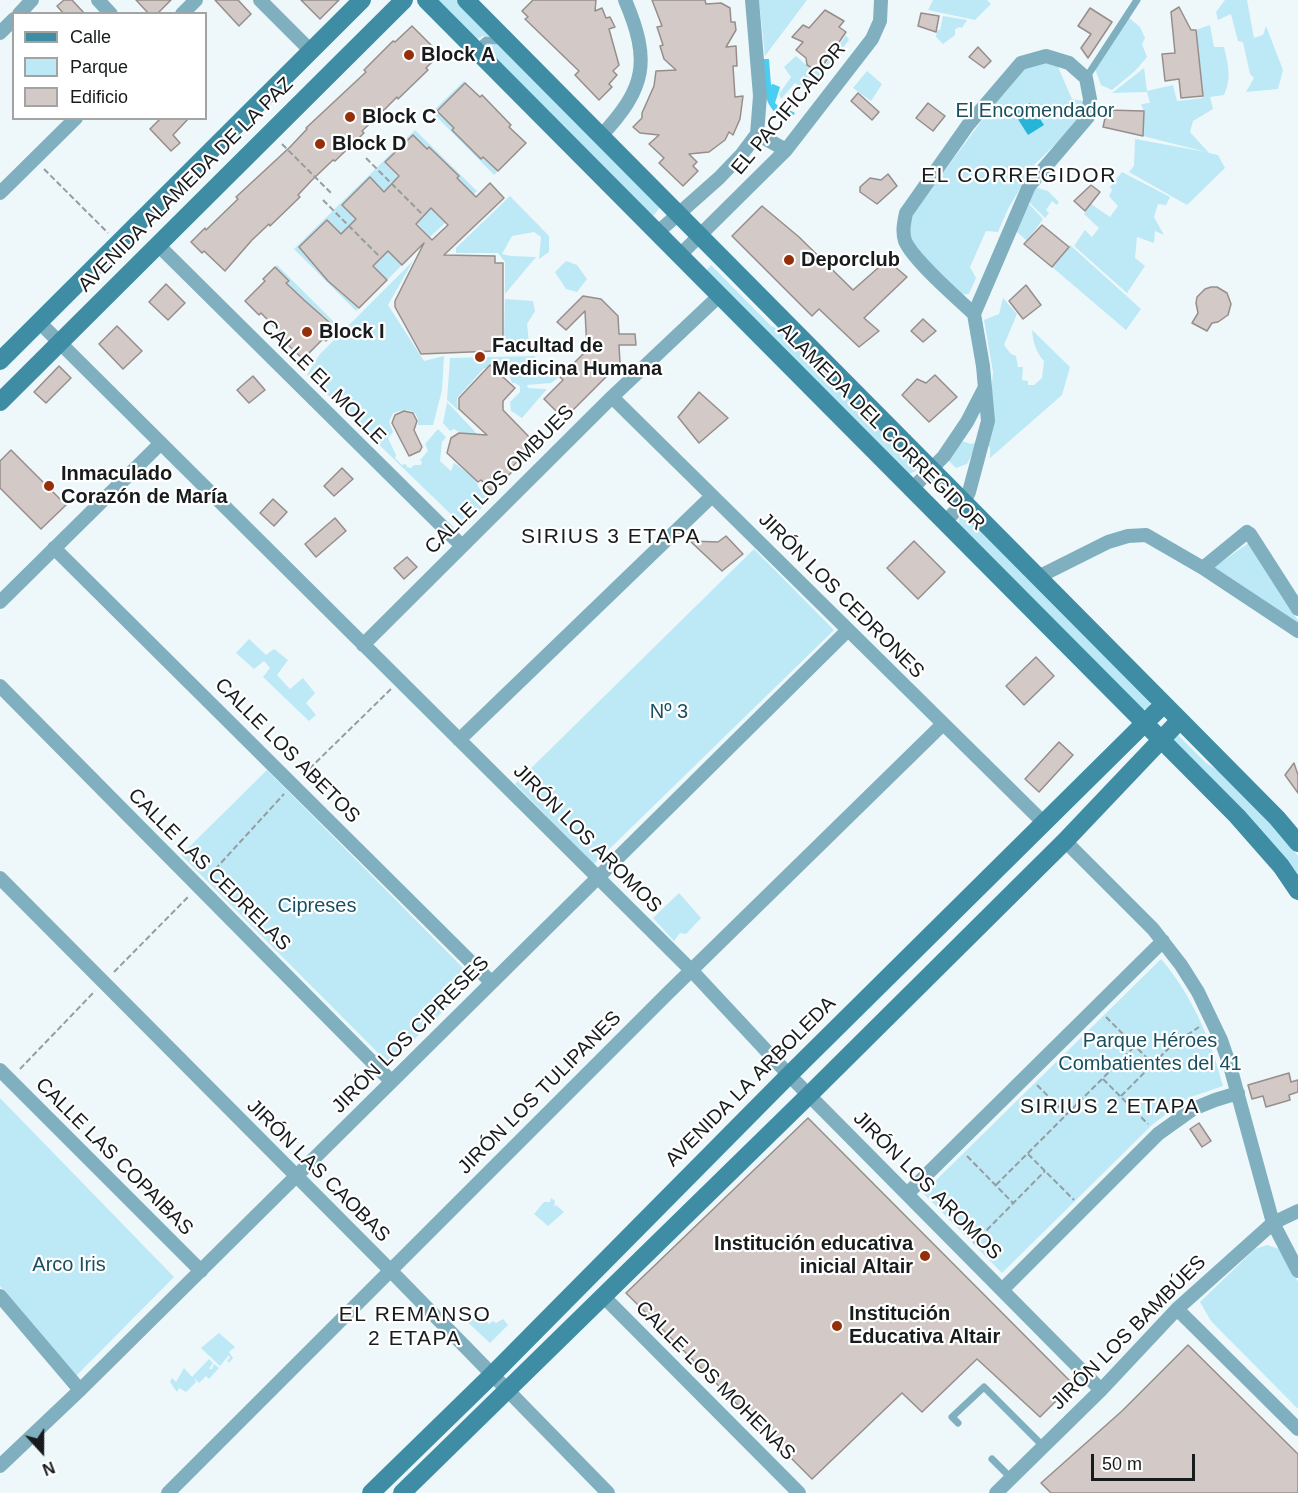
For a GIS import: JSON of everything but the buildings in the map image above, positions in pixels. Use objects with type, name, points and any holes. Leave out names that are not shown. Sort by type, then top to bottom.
[{"type":"street","points":[[21,12],[32,0]]},
{"type":"street","points":[[98,0],[109,12]]},
{"type":"street","points":[[184,12],[196,0]]},
{"type":"street","points":[[260,0],[311,51]]},
{"type":"street","name":"AVENIDA ALAMEDA DE LA PAZ","points":[[0,361],[362,0]]},
{"type":"street","name":"AVENIDA ALAMEDA DE LA PAZ","points":[[0,402],[404,0]]},
{"type":"street","name":"ALAMEDA DEL CORREGIDOR","points":[[426,0],[1253,834],[1281,866],[1298,891]]},
{"type":"street","name":"ALAMEDA DEL CORREGIDOR","points":[[466,0],[1180,720],[1298,843]]},
{"type":"street","points":[[601,136],[622,113],[640,75],[642,56],[639,38],[625,0]]},
{"type":"street","points":[[657,233],[719,178],[757,134],[760,96],[752,0]]},
{"type":"street","name":"EL PACIFICADOR","points":[[679,256],[786,150],[872,39],[880,21],[881,0]]},
{"type":"street","points":[[0,33],[12,21]]},
{"type":"street","points":[[945,522],[964,502],[969,492],[988,421],[983,366],[974,314],[1029,186],[1088,117],[1090,99],[1086,78],[1069,63],[1046,56],[1021,63],[968,125],[906,213],[903,227],[905,241],[913,254],[974,314]]},
{"type":"street","points":[[0,194],[74,120]]},
{"type":"street","points":[[757,134],[786,150]]},
{"type":"street","name":"CALLE EL MOLLE","points":[[158,245],[462,546]]},
{"type":"street","points":[[696,274],[696,266],[702,259],[709,254],[717,254]]},
{"type":"street","name":"CALLE LOS OMBUES","points":[[363,645],[612,397],[719,296]]},
{"type":"street","name":"JIRÓN LOS AROMOS","points":[[39,322],[692,970],[789,1075],[1101,1390]]},
{"type":"street","points":[[912,489],[944,456],[984,389]]},
{"type":"street","name":"JIRÓN LOS CEDRONES","points":[[612,397],[1044,823]]},
{"type":"street","points":[[0,602],[161,444]]},
{"type":"street","points":[[459,740],[712,496]]},
{"type":"street","points":[[1203,568],[1247,532],[1298,609]]},
{"type":"street","points":[[1038,577],[1098,547],[1128,536],[1146,535],[1203,568],[1298,631]]},
{"type":"street","name":"CALLE LOS ABETOS","points":[[54,548],[491,982]]},
{"type":"street","name":"JIRÓN LOS CIPRESES","points":[[0,1466],[201,1271],[848,630]]},
{"type":"street","name":"CALLE LAS CEDRELAS","points":[[0,686],[391,1081]]},
{"type":"street","name":"AVENIDA LA ARBOLEDA","points":[[371,1493],[1164,704]]},
{"type":"street","points":[[402,1493],[1065,841],[1180,720]]},
{"type":"street","name":"JIRÓN LOS TULIPANES","points":[[168,1493],[692,970],[943,724]]},
{"type":"street","points":[[1065,841],[1163,941],[1181,965],[1213,1021],[1238,1094],[1273,1223],[1298,1271]]},
{"type":"street","name":"JIRÓN LAS CAOBAS","points":[[0,878],[390,1270],[604,1492]]},
{"type":"street","points":[[906,1194],[1163,941]]},
{"type":"street","name":"CALLE LAS COPAIBAS","points":[[5,1075],[201,1271]]},
{"type":"street","points":[[1003,1289],[1158,1134],[1193,1108],[1238,1094]]},
{"type":"street","name":"JIRÓN LOS BAMBÚES","points":[[1006,1487],[1177,1309],[1273,1223],[1298,1211]]},
{"type":"street","points":[[0,1296],[80,1390]]},
{"type":"street","name":"CALLE LOS MOHENAS","points":[[603,1296],[799,1493]]},
{"type":"street","points":[[1177,1309],[1298,1429]]},
{"type":"lane","points":[[1086,78],[1137,0]]},
{"type":"lane","points":[[474,49],[486,40],[508,42]]},
{"type":"lane","points":[[958,1423],[952,1417],[984,1387],[1043,1446]]},
{"type":"lane","points":[[992,1459],[1006,1487]]},
{"type":"path","points":[[280,142],[331,193]]},
{"type":"path","points":[[366,158],[423,214]]},
{"type":"path","points":[[35,159],[108,233]]},
{"type":"path","points":[[323,200],[380,257]]},
{"type":"path","points":[[5,1075],[103,983],[198,887],[292,785],[399,680]]},
{"type":"path","points":[[1096,1008],[1153,1064]]},
{"type":"path","points":[[1121,1096],[1181,1038],[1213,1021]]},
{"type":"path","points":[[996,1185],[1135,1046]]},
{"type":"path","points":[[1028,1076],[1066,1115]]},
{"type":"path","points":[[1103,1079],[1158,1134]]},
{"type":"path","points":[[956,1145],[1013,1203]]},
{"type":"path","points":[[1028,1154],[1084,1209]]},
{"type":"path","points":[[965,1251],[1045,1171]]},
{"type":"green space","points":[[436,0],[456,0],[493,37],[483,36],[476,40]]},
{"type":"green space","points":[[759,0],[807,0],[765,56]]},
{"type":"green space","points":[[933,0],[987,0],[991,4],[975,20],[928,10]]},
{"type":"green space","points":[[1225,0],[1247,0],[1254,38],[1263,35],[1266,26],[1283,70],[1278,89],[1246,92],[1254,78],[1250,74],[1243,42],[1238,41],[1231,14],[1218,20],[1216,12]]},
{"type":"green space","points":[[943,16],[967,20],[962,28],[955,29],[955,35],[943,44],[936,37]]},
{"type":"green space","points":[[1128,17],[1140,27],[1145,38],[1142,44],[1147,57],[1135,71],[1112,90],[1101,85],[1095,69]]},
{"type":"green space","points":[[1210,25],[1214,47],[1224,47],[1228,65],[1228,83],[1224,95],[1210,97],[1213,109],[1193,121],[1190,132],[1209,153],[1218,155],[1225,168],[1187,205],[1129,172],[1134,166],[1135,139],[1206,152],[1143,136],[1144,111],[1141,104],[1150,103],[1147,92],[1112,93],[1144,68],[1147,91],[1173,85],[1177,101],[1203,98],[1196,30]]},
{"type":"green space","points":[[846,35],[849,40],[809,92],[795,83],[781,99],[779,94],[791,77],[784,67],[796,56],[813,71],[823,68]]},
{"type":"green space","points":[[484,44],[500,45],[660,207],[654,215],[651,215],[483,48]]},
{"type":"green space","name":"El Encomendador","points":[[1041,61],[1058,67],[1072,99],[1083,101],[1075,125],[1035,164],[1009,207],[998,232],[986,231],[970,267],[976,278],[969,294],[959,295],[917,250],[909,234],[911,216],[1020,69]]},
{"type":"green space","points":[[867,71],[882,84],[871,101],[853,88]]},
{"type":"green space","points":[[464,81],[465,83],[454,94],[456,125],[452,130],[481,159],[483,157],[498,171],[494,175],[432,112]]},
{"type":"green space","points":[[415,130],[477,191],[473,195],[454,181],[458,176],[430,147],[427,149],[413,135],[385,163],[429,210],[431,208],[445,223],[430,237],[387,190],[384,192],[370,177],[342,205],[386,253],[388,251],[402,265],[387,280],[343,232],[341,234],[327,220],[299,247],[313,261],[318,262],[314,266],[359,308],[356,311],[294,249]]},
{"type":"green space","points":[[1122,172],[1170,197],[1166,205],[1158,204],[1154,217],[1164,235],[1155,231],[1154,243],[1137,237],[1135,258],[1145,266],[1127,293],[1074,246],[1085,230],[1092,237],[1099,228],[1084,214],[1091,204],[1110,217],[1118,206],[1109,196],[1112,190],[1110,187]]},
{"type":"green space","points":[[1034,187],[1048,191],[1059,202],[1057,205],[1052,201],[1046,210],[1049,213],[1045,218],[1027,200]]},
{"type":"green space","points":[[510,196],[549,236],[549,252],[539,259],[541,237],[534,232],[512,236],[502,254],[536,257],[505,294],[505,262],[498,253],[456,253],[456,248]]},
{"type":"green space","points":[[1029,204],[1043,219],[1027,241],[1015,230]]},
{"type":"green space","points":[[1070,245],[1141,309],[1126,330],[1052,267]]},
{"type":"green space","points":[[413,261],[388,305],[424,361],[444,356],[442,390],[433,425],[418,425],[414,412],[406,410],[393,413],[389,422],[393,432],[388,438],[396,455],[395,458],[402,465],[406,464],[411,468],[414,465],[421,465],[420,460],[428,451],[425,444],[438,429],[446,437],[442,442],[440,461],[451,471],[454,463],[472,477],[485,493],[491,492],[494,496],[463,526],[307,375],[320,354]]},
{"type":"green space","points":[[566,261],[577,265],[587,279],[577,292],[566,289],[555,272]]},
{"type":"green space","points":[[277,265],[339,327],[337,329],[323,315],[318,320],[318,314],[290,286],[286,288],[275,267]]},
{"type":"green space","points":[[711,265],[771,326],[786,333],[916,467],[916,471],[909,474],[706,271]]},
{"type":"green space","points":[[1003,298],[1017,314],[1004,345],[1011,354],[1016,356],[1018,367],[1023,367],[1022,380],[1028,381],[1028,385],[1034,385],[1042,378],[1044,361],[1035,347],[1032,330],[1070,367],[1062,395],[990,458],[990,447],[984,443],[993,372],[984,320],[999,314]]},
{"type":"green space","points":[[505,299],[533,301],[535,311],[527,324],[530,352],[511,352],[513,347],[511,342],[504,341]]},
{"type":"green space","points":[[535,356],[534,363],[546,363],[556,371],[558,378],[551,383],[527,385],[528,388],[547,389],[522,418],[511,411],[510,402],[520,392],[520,386],[512,383],[503,369],[484,368],[457,398],[458,410],[447,400],[450,358]]},
{"type":"green space","points":[[447,402],[480,437],[478,439],[454,429],[450,431],[443,423]]},
{"type":"green space","points":[[959,440],[971,444],[978,442],[967,464],[956,468],[947,457]]},
{"type":"green space","points":[[967,516],[1151,701],[1149,708],[1142,710],[959,525],[959,518]]},
{"type":"green space","points":[[1250,542],[1298,621],[1298,623],[1213,568]]},
{"type":"green space","name":"Nº 3","points":[[754,549],[834,630],[594,864],[515,784]]},
{"type":"green space","points":[[249,639],[266,655],[274,649],[288,660],[277,675],[290,689],[303,678],[315,693],[306,703],[316,715],[309,721],[263,677],[270,668],[264,661],[254,669],[236,653]]},
{"type":"green space","points":[[1177,734],[1206,763],[1222,773],[1285,839],[1298,856],[1298,879],[1174,743],[1172,735]]},
{"type":"green space","name":"Cipreses","points":[[267,770],[475,980],[389,1064],[181,855]]},
{"type":"green space","points":[[679,893],[701,918],[686,934],[680,933],[674,941],[653,918]]},
{"type":"green space","name":"Parque Héroes Combatientes del 41","points":[[1161,959],[1182,988],[1199,1019],[1213,1052],[1223,1086],[1188,1098],[1153,1124],[1002,1273],[923,1193]]},
{"type":"green space","name":"Arco Iris","points":[[0,1098],[174,1277],[76,1376],[0,1286]]},
{"type":"green space","points":[[551,1198],[555,1201],[554,1207],[556,1205],[564,1212],[548,1226],[534,1214],[544,1202],[550,1202]]},
{"type":"green space","points":[[1267,1245],[1279,1249],[1298,1282],[1298,1409],[1211,1321],[1200,1302],[1255,1249]]},
{"type":"green space","points":[[474,1308],[489,1324],[503,1319],[508,1325],[490,1343],[463,1318]]},
{"type":"green space","points":[[219,1333],[235,1347],[229,1352],[233,1358],[229,1363],[227,1360],[230,1358],[229,1355],[220,1366],[201,1348]]},
{"type":"green space","points":[[209,1359],[213,1363],[209,1369],[212,1369],[214,1364],[219,1368],[209,1379],[206,1376],[199,1383],[194,1378],[196,1382],[186,1392],[179,1388],[177,1392],[170,1382],[172,1378],[176,1382],[184,1368],[192,1377]]},
{"type":"shaded area","points":[[761,59],[769,59],[771,85],[780,87],[775,103],[795,113],[788,122],[779,116],[768,103]]},
{"type":"shaded area","points":[[1030,103],[1044,125],[1028,135],[1014,113]]},
{"type":"place","name":"Block A","points":[[409,55]]},
{"type":"place","name":"Block C","points":[[350,117]]},
{"type":"place","name":"Block D","points":[[320,144]]},
{"type":"place","name":"Deporclub","points":[[789,260]]},
{"type":"place","name":"Block I","points":[[307,332]]},
{"type":"place","name":"Facultad de Medicina Humana","points":[[480,357]]},
{"type":"place","name":"Inmaculado Corazón de María","points":[[49,486]]},
{"type":"place","name":"Institución educativa inicial Altair","points":[[925,1256]]},
{"type":"place","name":"Institución Educativa Altair","points":[[837,1326]]},
{"type":"district","name":"EL CORREGIDOR","points":[[1019,176]]},
{"type":"district","name":"SIRIUS 3 ETAPA","points":[[611,537]]},
{"type":"district","name":"SIRIUS 2 ETAPA","points":[[1110,1107]]},
{"type":"district","name":"EL REMANSO 2 ETAPA","points":[[415,1327]]}]
